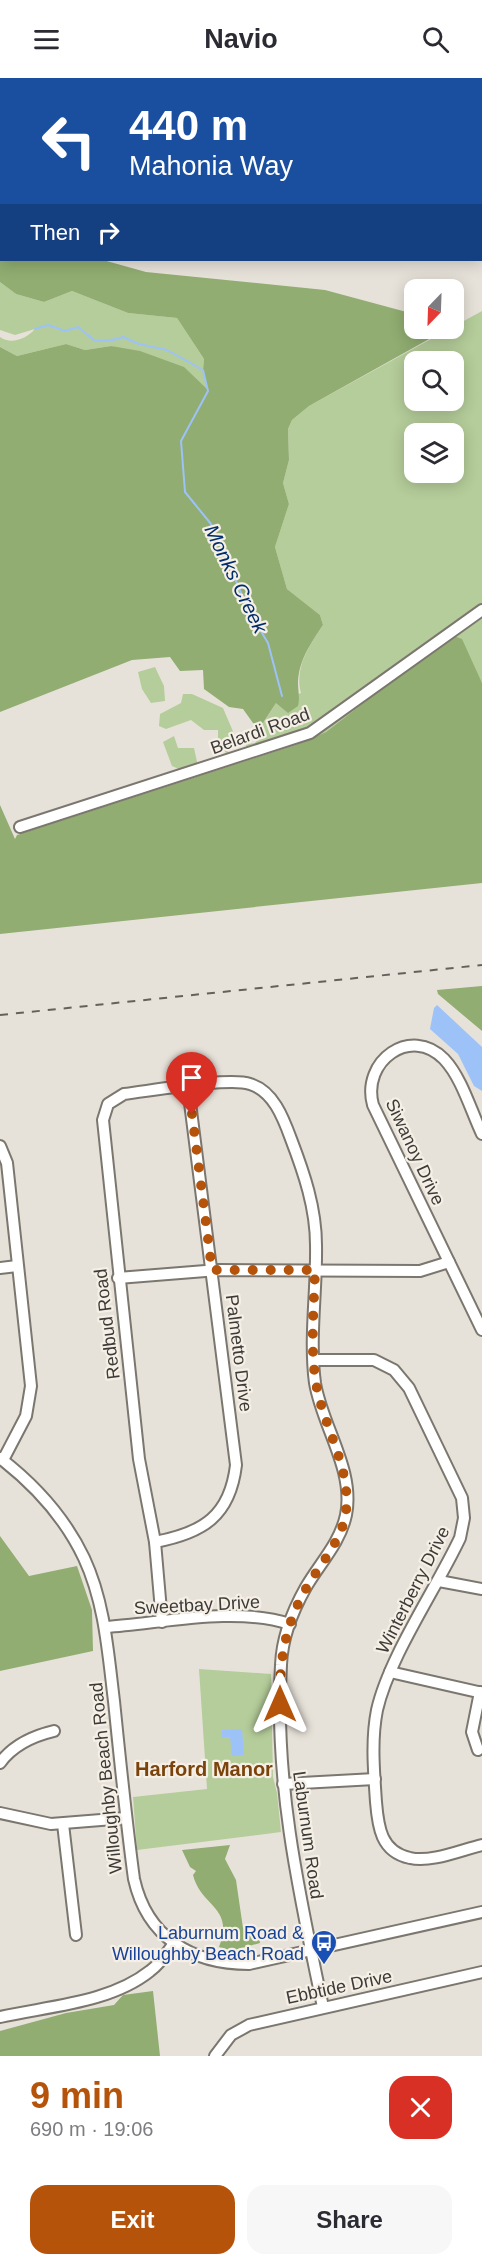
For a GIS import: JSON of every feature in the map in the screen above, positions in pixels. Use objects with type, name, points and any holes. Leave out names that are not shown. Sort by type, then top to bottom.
[{"type":"street","name":"Belardi Road","points":[[20,827],[310,733],[482,610]]},
{"type":"street","name":"Siwanoy Drive","points":[[482,1134],[450,1068],[434,1052],[421,1048],[398,1049],[387,1054],[379,1064],[371,1083],[374,1105],[482,1330]]},
{"type":"street","name":"Laburnum Road","points":[[188,1087],[237,1082],[249,1084],[270,1096],[288,1129],[311,1196],[316,1244],[315,1383],[346,1485],[346,1513],[337,1540],[306,1587],[290,1624],[281,1660],[280,1683],[284,1784],[294,1872],[323,2007]]},
{"type":"street","name":"Palmetto Drive","points":[[155,1542],[181,1537],[207,1524],[222,1508],[235,1477],[236,1465],[188,1087]]},
{"type":"street","name":"Redbud Road","points":[[162,1622],[155,1542],[139,1459],[102,1128],[105,1111],[111,1101],[124,1094],[188,1087]]},
{"type":"street","points":[[0,1146],[7,1163],[31,1396],[26,1416],[1,1459]]},
{"type":"street","points":[[118,1278],[212,1270],[420,1271],[449,1262]]},
{"type":"street","points":[[0,1268],[17,1266]]},
{"type":"street","name":"Winterberry Drive","points":[[314,1360],[374,1360],[394,1370],[409,1388],[462,1498],[464,1509],[460,1538],[390,1672],[377,1711],[375,1779],[378,1826],[381,1837],[394,1851],[419,1859],[482,1845]]},
{"type":"street","name":"Willoughby Beach Road","points":[[1,1459],[46,1500],[72,1535],[85,1560],[105,1627],[126,1818],[137,1894],[155,1925],[174,1943],[205,1960],[226,1964],[249,1964],[482,1912]]},
{"type":"street","points":[[439,1581],[482,1589]]},
{"type":"street","name":"Sweetbay Drive","points":[[105,1627],[252,1616],[290,1624]]},
{"type":"street","name":"Winterberry Drive","points":[[390,1672],[481,1693]]},
{"type":"street","points":[[478,1750],[472,1732],[481,1693]]},
{"type":"street","points":[[0,1763],[10,1752],[34,1736],[54,1731]]},
{"type":"street","points":[[284,1784],[375,1779]]},
{"type":"street","points":[[0,1813],[63,1824],[126,1818]]},
{"type":"street","points":[[63,1824],[76,1935]]},
{"type":"street","points":[[0,2017],[98,1996],[128,1986],[152,1970],[174,1943]]},
{"type":"street","name":"Ebbtide Drive","points":[[215,2056],[231,2035],[249,2025],[482,1972]]},
{"type":"green space","points":[[0,261],[107,261],[146,272],[325,290],[404,311],[404,339],[429,339],[309,406],[292,420],[288,429],[289,460],[283,483],[289,504],[275,547],[287,589],[320,615],[323,625],[303,659],[298,682],[298,706],[288,713],[276,703],[263,723],[253,723],[243,709],[229,707],[204,689],[203,670],[180,671],[170,657],[132,660],[0,712],[0,347],[17,356],[66,344],[85,350],[111,346],[140,351],[184,367],[208,390],[203,370],[204,359],[177,318],[128,313],[72,291],[44,302],[16,294],[0,282]]},
{"type":"green space","points":[[0,282],[16,294],[44,302],[72,291],[128,313],[177,318],[204,359],[203,370],[208,391],[183,367],[111,346],[85,350],[66,344],[17,356],[0,347],[0,337],[14,341],[27,336],[35,329],[15,335],[0,330]]},
{"type":"green space","points":[[482,311],[482,683],[451,635],[326,732],[298,744],[298,736],[246,751],[246,744],[255,743],[262,734],[253,723],[264,722],[276,703],[301,693],[299,684],[301,666],[308,649],[323,625],[320,615],[287,589],[275,547],[289,504],[283,483],[289,460],[288,429],[292,420],[309,406],[404,354],[404,411],[464,411],[464,351],[409,351],[431,339],[464,339],[464,321]]},
{"type":"green space","points":[[451,635],[462,639],[482,683],[482,883],[0,934],[0,805],[15,839],[17,835],[298,744],[326,732]]},
{"type":"green space","points":[[155,667],[164,686],[165,701],[151,703],[142,689],[138,672]]},
{"type":"green space","points":[[183,694],[192,694],[223,708],[235,736],[227,754],[218,742],[218,730],[204,730],[191,720],[166,729],[159,726],[160,714],[181,703]]},
{"type":"green space","points":[[174,736],[178,748],[194,748],[198,766],[181,770],[172,766],[163,742]]},
{"type":"green space","points":[[482,986],[482,1031],[438,994],[437,990]]},
{"type":"green space","points":[[0,1536],[29,1576],[77,1566],[92,1610],[93,1651],[0,1671]]},
{"type":"green space","points":[[199,1669],[271,1674],[273,1777],[281,1832],[137,1850],[133,1797],[207,1789]]},
{"type":"green space","points":[[230,1845],[225,1859],[236,1880],[243,1928],[259,1935],[260,1943],[231,1951],[219,1947],[223,1934],[220,1915],[197,1886],[193,1875],[196,1871],[190,1867],[182,1850]]},
{"type":"green space","points":[[153,1991],[160,2056],[0,2056],[0,2031],[66,2013],[114,2005],[123,1995]]},
{"type":"water","points":[[437,1005],[482,1047],[482,1091],[474,1086],[458,1054],[430,1029],[434,1008]]},
{"type":"water","points":[[242,1729],[244,1755],[232,1756],[230,1737],[222,1737],[222,1730]]},
{"type":"waterway","name":"Monks Creek","points":[[35,329],[48,325],[65,331],[78,327],[95,341],[123,337],[139,344],[167,350],[203,370],[208,391],[181,441],[185,492],[211,524],[249,611],[268,643],[282,696]]},
{"type":"railway","points":[[0,1015],[482,965]]},
{"type":"place","name":"Laburnum Road & Willoughby Beach Road","points":[[324,1966]]},
{"type":"district","name":"Harford Manor","points":[[204,1769]]},
{"type":"route","points":[[192,1114],[212,1270],[315,1270],[315,1383],[343,1471],[347,1497],[346,1513],[337,1540],[306,1587],[293,1612],[281,1660],[280,1704]]}]
